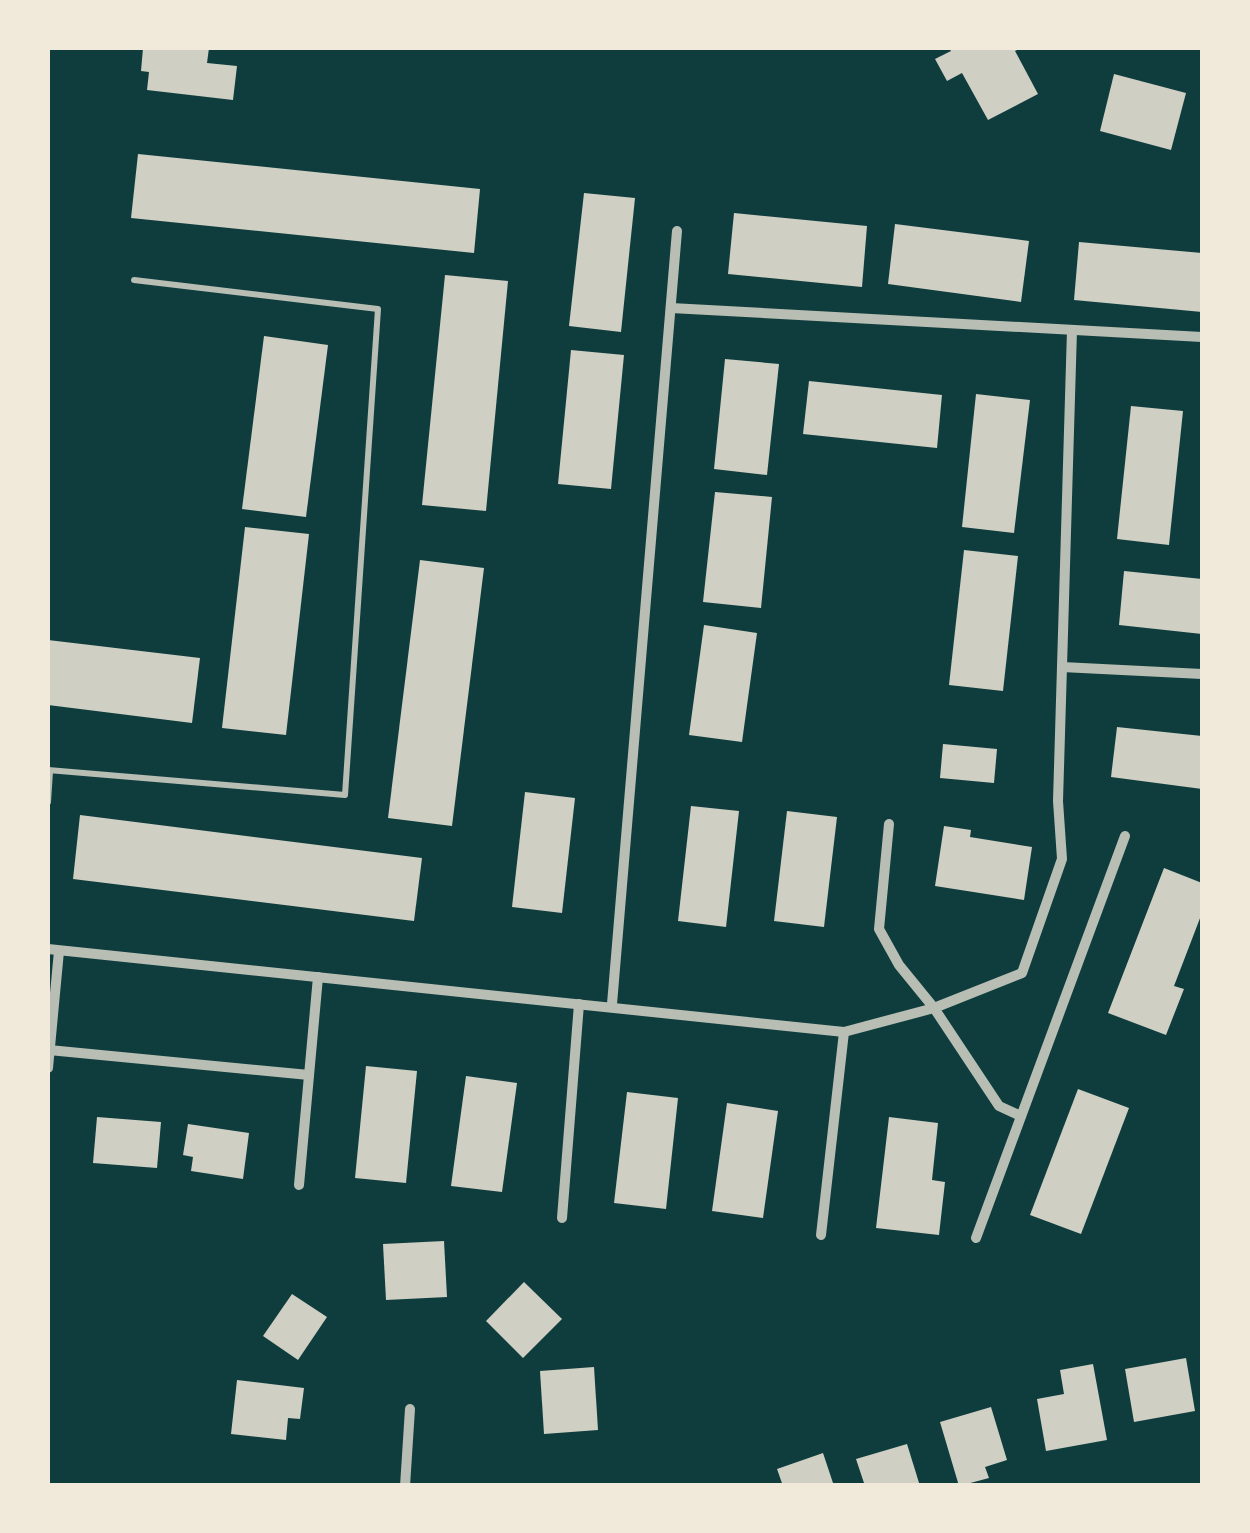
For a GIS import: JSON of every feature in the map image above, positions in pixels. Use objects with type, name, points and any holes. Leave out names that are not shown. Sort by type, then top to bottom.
[{"type":"street","points":[[612,1004],[677,231]]},
{"type":"street","points":[[671,308],[1202,337]]},
{"type":"street","points":[[48,1068],[53,950],[579,1004],[612,1004],[844,1032],[934,1008],[1022,973],[1062,859],[1058,801],[1072,330]]},
{"type":"street","points":[[1062,668],[1202,674]]},
{"type":"street","points":[[888,824],[880,928],[899,965],[934,1008],[999,1106],[1021,1116]]},
{"type":"street","points":[[976,1238],[1124,836]]},
{"type":"street","points":[[300,1185],[318,978]]},
{"type":"street","points":[[562,1218],[579,1004]]},
{"type":"street","points":[[821,1235],[844,1032]]},
{"type":"street","points":[[49,1050],[309,1075]]},
{"type":"street","points":[[405,1486],[410,1409]]},
{"type":"lane","points":[[48,802],[49,771],[346,795],[378,309],[134,280]]},
{"type":"building","points":[[143,48],[209,48],[207,63],[237,66],[233,100],[147,90],[149,72],[141,71]]},
{"type":"building","points":[[949,48],[1021,48],[1015,51],[1038,94],[988,120],[962,73],[947,81],[935,59],[951,51]]},
{"type":"building","points":[[1114,74],[1186,93],[1171,150],[1100,131]]},
{"type":"building","points":[[138,154],[480,189],[474,253],[131,218]]},
{"type":"building","points":[[584,193],[635,198],[621,332],[569,326]]},
{"type":"building","points":[[734,213],[867,226],[862,287],[728,274]]},
{"type":"building","points":[[895,224],[1029,241],[1021,302],[888,284]]},
{"type":"building","points":[[1079,242],[1202,253],[1202,312],[1074,300]]},
{"type":"building","points":[[445,275],[508,281],[486,511],[422,505]]},
{"type":"building","points":[[264,336],[328,345],[306,517],[242,509]]},
{"type":"building","points":[[571,350],[624,355],[611,489],[558,484]]},
{"type":"building","points":[[725,359],[779,364],[767,475],[714,469]]},
{"type":"building","points":[[809,381],[942,395],[937,448],[803,434]]},
{"type":"building","points":[[976,394],[1030,400],[1014,533],[962,527]]},
{"type":"building","points":[[1131,406],[1183,411],[1169,545],[1117,539]]},
{"type":"building","points":[[715,492],[772,497],[761,608],[703,602]]},
{"type":"building","points":[[245,527],[309,534],[286,735],[222,728]]},
{"type":"building","points":[[964,550],[1018,556],[1003,691],[949,685]]},
{"type":"building","points":[[420,560],[484,568],[452,826],[388,818]]},
{"type":"building","points":[[1124,571],[1202,579],[1202,634],[1119,625]]},
{"type":"building","points":[[704,625],[757,633],[742,742],[689,735]]},
{"type":"building","points":[[48,640],[200,658],[192,723],[48,705]]},
{"type":"building","points":[[1117,727],[1202,736],[1202,789],[1111,777]]},
{"type":"building","points":[[943,744],[997,749],[994,783],[940,778]]},
{"type":"building","points":[[525,792],[575,798],[562,913],[512,907]]},
{"type":"building","points":[[691,806],[739,811],[726,927],[678,921]]},
{"type":"building","points":[[787,811],[837,817],[824,927],[774,921]]},
{"type":"building","points":[[80,815],[422,858],[414,921],[73,879]]},
{"type":"building","points":[[944,826],[971,830],[970,837],[1032,847],[1024,900],[935,886]]},
{"type":"building","points":[[1164,868],[1202,883],[1202,913],[1174,986],[1184,989],[1166,1035],[1108,1013]]},
{"type":"building","points":[[366,1066],[417,1071],[406,1183],[355,1178]]},
{"type":"building","points":[[466,1076],[517,1083],[502,1192],[451,1186]]},
{"type":"building","points":[[1078,1089],[1129,1108],[1081,1234],[1030,1215]]},
{"type":"building","points":[[627,1092],[678,1098],[666,1209],[614,1203]]},
{"type":"building","points":[[727,1103],[778,1111],[763,1218],[712,1211]]},
{"type":"building","points":[[97,1117],[161,1122],[157,1168],[93,1163]]},
{"type":"building","points":[[889,1117],[938,1123],[932,1180],[945,1182],[939,1235],[876,1228]]},
{"type":"building","points":[[188,1124],[249,1133],[243,1179],[191,1171],[193,1157],[183,1155]]},
{"type":"building","points":[[444,1241],[447,1297],[386,1300],[383,1244]]},
{"type":"building","points":[[524,1282],[562,1319],[523,1358],[486,1321]]},
{"type":"building","points":[[292,1294],[327,1317],[298,1360],[263,1336]]},
{"type":"building","points":[[1186,1358],[1195,1411],[1134,1422],[1125,1369]]},
{"type":"building","points":[[1093,1364],[1107,1440],[1046,1451],[1037,1399],[1064,1394],[1060,1370]]},
{"type":"building","points":[[594,1367],[598,1430],[544,1434],[540,1371]]},
{"type":"building","points":[[237,1380],[304,1388],[300,1419],[288,1418],[286,1440],[231,1434]]},
{"type":"building","points":[[991,1407],[1007,1460],[985,1467],[989,1478],[959,1486],[940,1422]]},
{"type":"building","points":[[907,1444],[920,1486],[865,1486],[856,1459]]},
{"type":"building","points":[[823,1453],[834,1486],[783,1486],[777,1469]]}]
